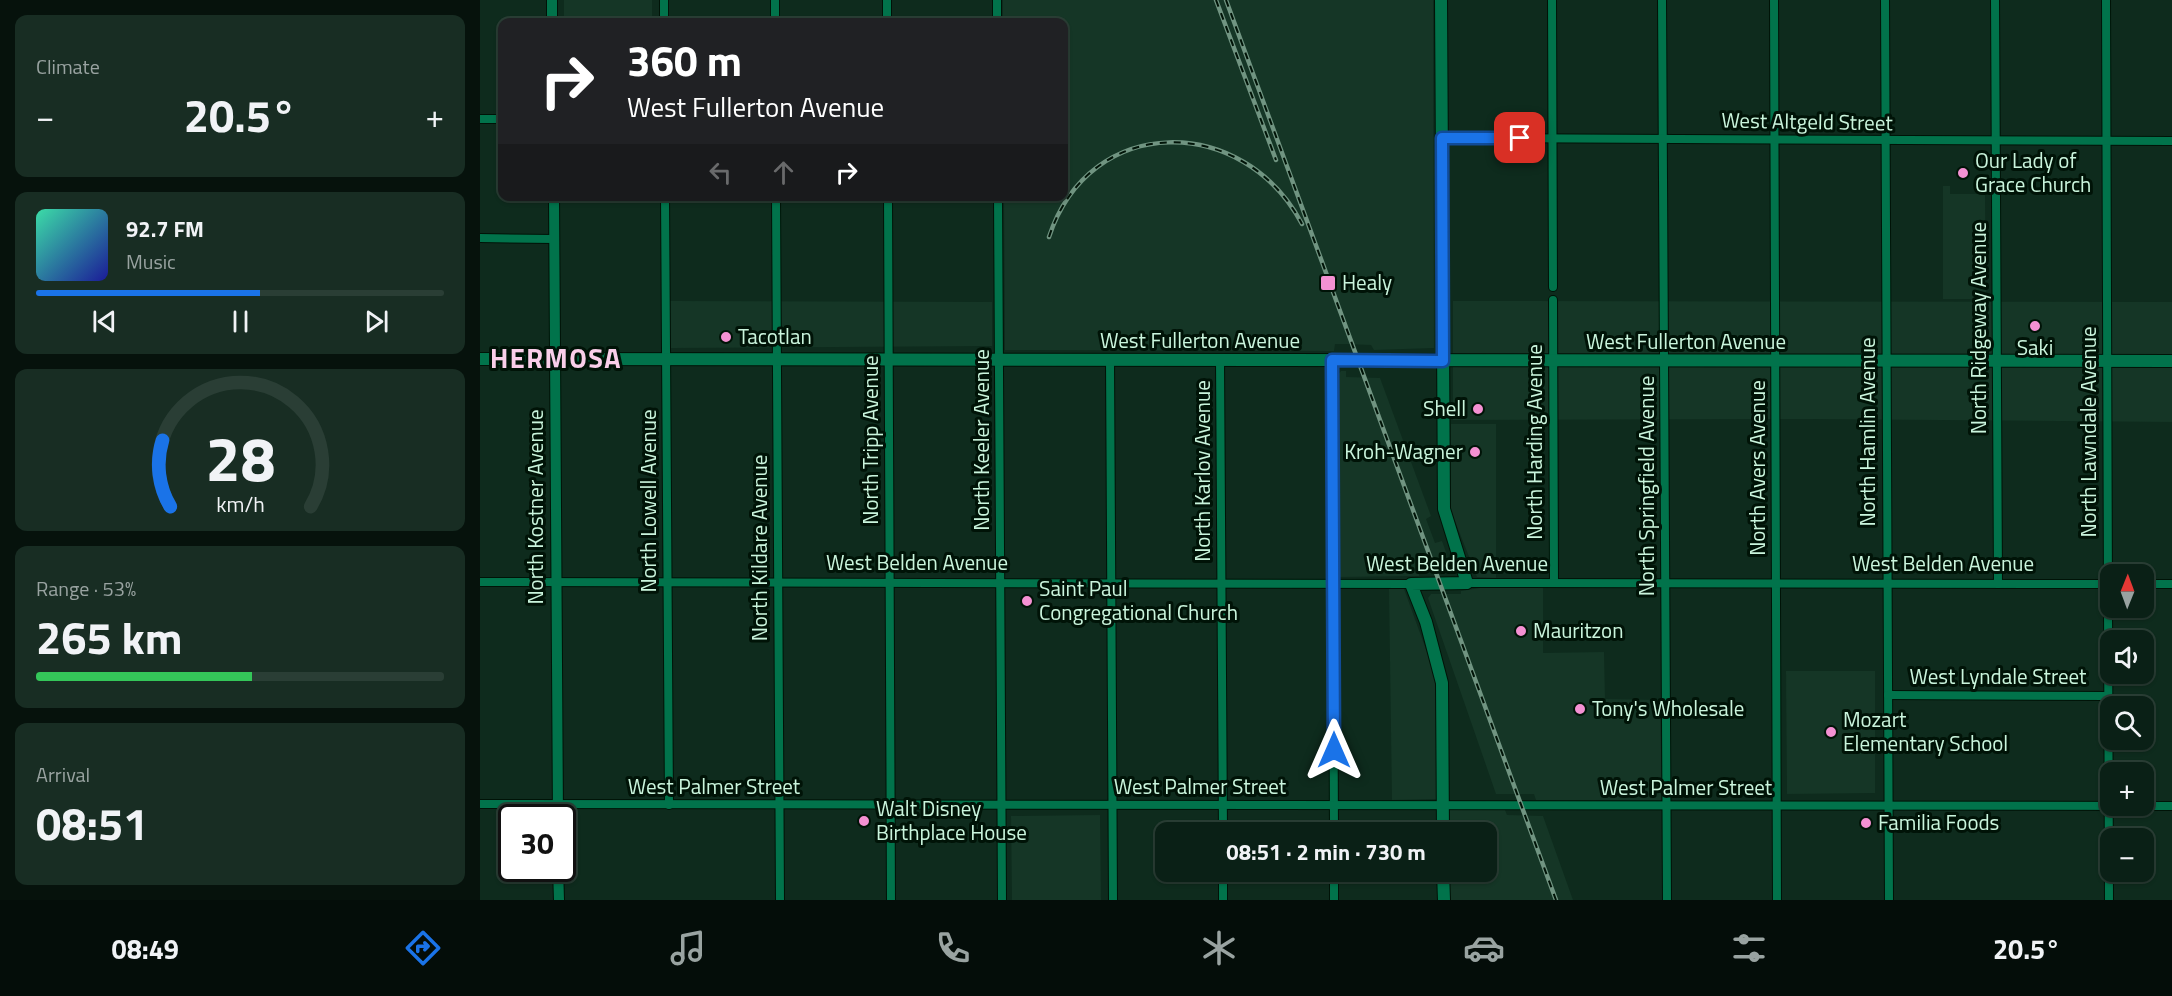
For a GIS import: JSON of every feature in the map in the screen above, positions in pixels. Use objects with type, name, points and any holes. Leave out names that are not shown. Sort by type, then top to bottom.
[{"type":"main road","points":[[1442,0],[1444,509],[1467,583]]},
{"type":"main road","name":"West Fullerton Avenue","points":[[480,359],[2172,361]]},
{"type":"main road","name":"West Belden Avenue","points":[[1411,584],[1467,583]]},
{"type":"main road","points":[[1411,584],[1426,622],[1442,683],[1443,822]]},
{"type":"main road","points":[[1443,882],[1444,900]]},
{"type":"street","points":[[552,0],[552,18]]},
{"type":"street","points":[[664,0],[664,18]]},
{"type":"street","points":[[775,0],[775,18]]},
{"type":"street","points":[[887,0],[887,18]]},
{"type":"street","points":[[997,0],[997,18]]},
{"type":"street","points":[[1552,0],[1553,287]]},
{"type":"street","name":"North Springfield Avenue","points":[[1662,0],[1667,900]]},
{"type":"street","name":"North Avers Avenue","points":[[1774,0],[1777,900]]},
{"type":"street","name":"North Hamlin Avenue","points":[[1885,0],[1888,900]]},
{"type":"street","name":"North Ridgeway Avenue","points":[[1995,0],[1998,584]]},
{"type":"street","name":"North Lawndale Avenue","points":[[2106,0],[2109,564]]},
{"type":"street","points":[[480,119],[498,119]]},
{"type":"street","name":"West Altgeld Street","points":[[1442,138],[2172,141]]},
{"type":"street","name":"North Kostner Avenue","points":[[554,201],[558,804]]},
{"type":"street","name":"North Lowell Avenue","points":[[665,201],[669,805]]},
{"type":"street","name":"North Kildare Avenue","points":[[776,201],[780,900]]},
{"type":"street","name":"North Tripp Avenue","points":[[888,201],[891,900]]},
{"type":"street","name":"North Keeler Avenue","points":[[998,201],[1002,900]]},
{"type":"street","points":[[480,238],[554,239]]},
{"type":"street","name":"North Harding Avenue","points":[[1553,300],[1554,583]]},
{"type":"street","points":[[1110,360],[1113,900]]},
{"type":"street","name":"North Karlov Avenue","points":[[1220,360],[1223,822]]},
{"type":"street","points":[[1332,360],[1334,822]]},
{"type":"street","name":"West Belden Avenue","points":[[480,582],[1411,584]]},
{"type":"street","name":"West Belden Avenue","points":[[1467,583],[2100,584]]},
{"type":"street","points":[[2154,584],[2172,584]]},
{"type":"street","name":"North Lawndale Avenue","points":[[2108,696],[2109,618]]},
{"type":"street","name":"West Lyndale Street","points":[[1888,695],[2108,696]]},
{"type":"street","name":"West Palmer Street","points":[[480,804],[498,804]]},
{"type":"street","name":"West Palmer Street","points":[[576,805],[2100,806]]},
{"type":"street","name":"West Palmer Street","points":[[2154,806],[2172,806]]},
{"type":"street","name":"North Lawndale Avenue","points":[[2109,816],[2109,900]]},
{"type":"street","points":[[558,882],[559,900]]},
{"type":"street","points":[[1223,882],[1223,900]]},
{"type":"street","points":[[1334,882],[1334,900]]},
{"type":"shaded area","points":[[564,0],[652,0],[652,18],[564,18]]},
{"type":"shaded area","points":[[1003,0],[1433,0],[1434,348],[1374,350],[1371,345],[1335,344],[1334,351],[1005,350],[1004,201],[1068,201],[1068,18],[1003,18]]},
{"type":"shaded area","points":[[1943,186],[1950,186],[1950,194],[1985,194],[1986,299],[1943,299]]},
{"type":"shaded area","points":[[670,301],[992,302],[992,346],[670,348]]},
{"type":"shaded area","points":[[1453,301],[2172,302],[2172,422],[1812,419],[1453,420]]},
{"type":"shaded area","points":[[1341,371],[1346,371],[1346,377],[1380,378],[1431,516],[1426,519],[1435,543],[1442,541],[1451,566],[1446,571],[1419,572],[1419,576],[1338,577],[1337,376]]},
{"type":"shaded area","points":[[1451,424],[1496,424],[1496,578],[1477,577],[1451,511]]},
{"type":"shaded area","points":[[1480,588],[1543,588],[1543,653],[1604,652],[1605,699],[1660,700],[1662,800],[1536,800],[1534,794],[1496,794],[1428,598],[1431,594],[1461,594],[1461,591]]},
{"type":"shaded area","points":[[1389,589],[1404,589],[1436,677],[1436,799],[1392,800]]},
{"type":"shaded area","name":"Mozart Elementary School","points":[[1786,671],[1875,671],[1875,793],[1787,794]]},
{"type":"shaded area","points":[[1450,810],[1505,810],[1507,815],[1543,816],[1573,900],[1449,900],[1449,882],[1497,882],[1497,822],[1450,822]]},
{"type":"shaded area","points":[[1100,815],[1101,900],[1012,900],[1011,816]]},
{"type":"railway","points":[[1216,0],[1276,160]]},
{"type":"railway","points":[[1226,0],[1556,900]]},
{"type":"railway","points":[[1068,198],[1098,167],[1132,149],[1169,142],[1207,147],[1244,162],[1276,188],[1302,224]]},
{"type":"railway","points":[[1049,237],[1067,201]]},
{"type":"place","name":"Our Lady of Grace Church","points":[[1963,173]]},
{"type":"place","name":"Healy","points":[[1328,283]]},
{"type":"place","name":"Saki","points":[[2035,326]]},
{"type":"place","name":"Tacotlan","points":[[726,337]]},
{"type":"place","name":"Shell","points":[[1478,409]]},
{"type":"place","name":"Kroh-Wagner","points":[[1475,452]]},
{"type":"place","name":"Saint Paul Congregational Church","points":[[1027,601]]},
{"type":"place","name":"Mauritzon","points":[[1521,631]]},
{"type":"place","name":"Tony's Wholesale","points":[[1580,709]]},
{"type":"place","name":"Mozart Elementary School","points":[[1831,732]]},
{"type":"place","name":"Walt Disney Birthplace House","points":[[864,821]]},
{"type":"place","name":"Familia Foods","points":[[1866,823]]},
{"type":"district","name":"HERMOSA","points":[[556,359]]},
{"type":"route","points":[[1334,750],[1332,360],[1443,361],[1442,138],[1520,138]]}]
